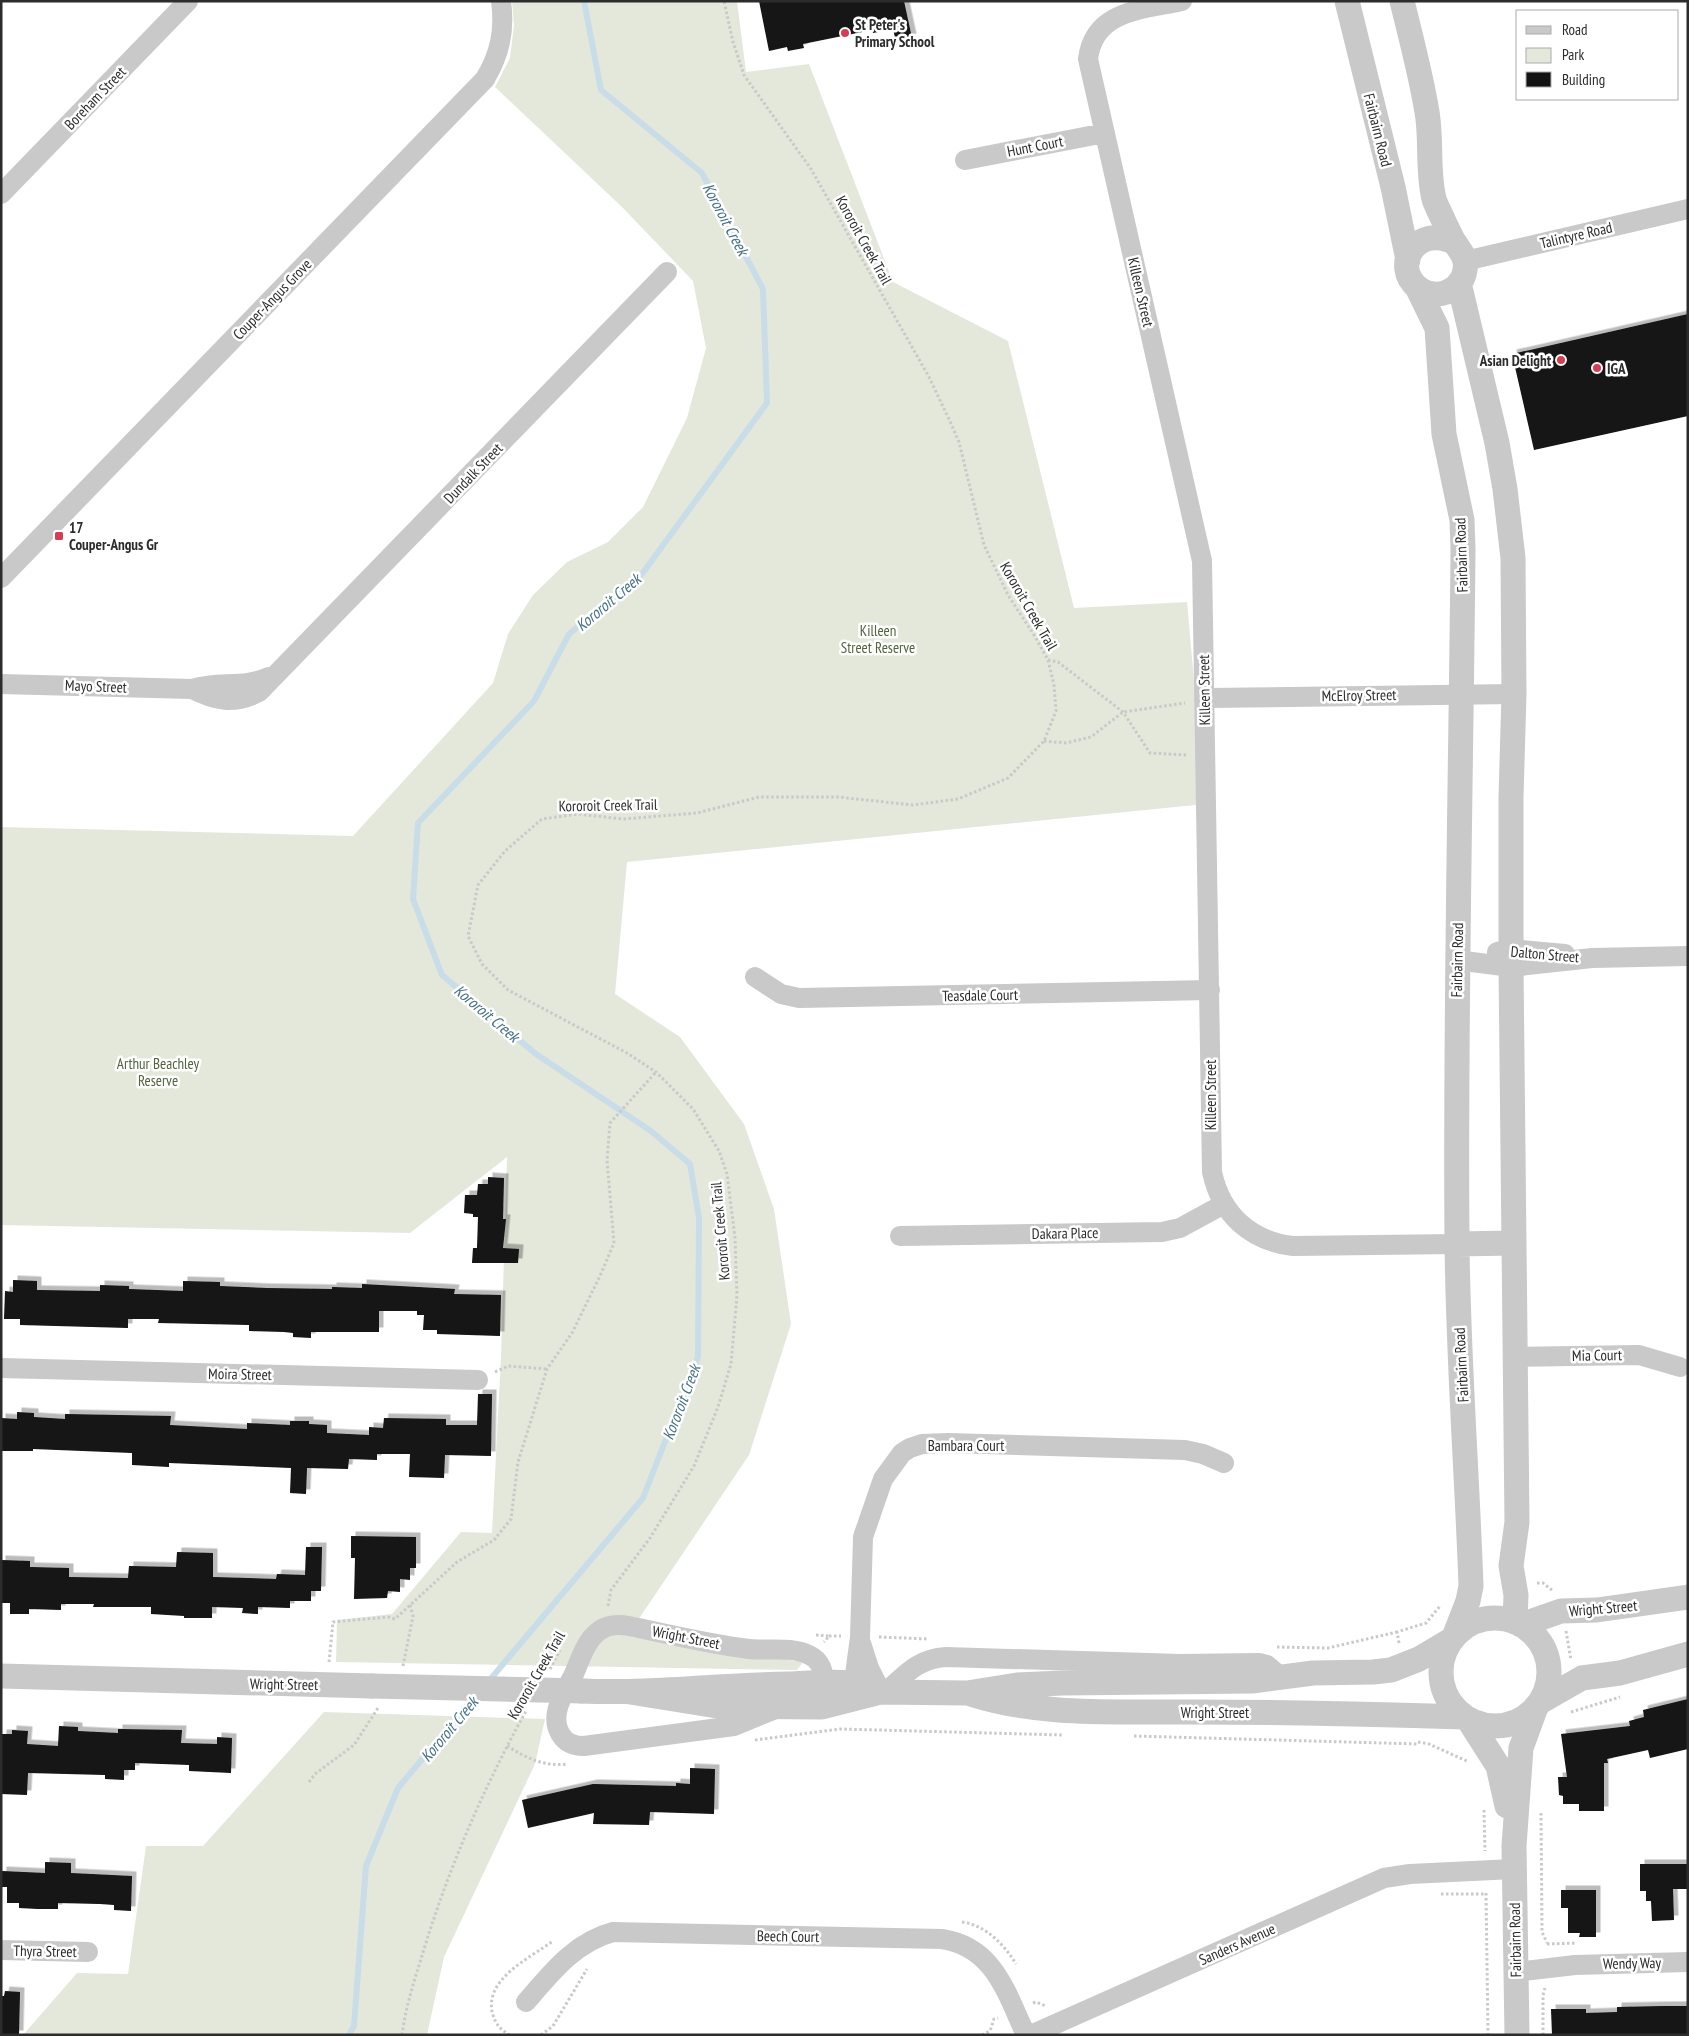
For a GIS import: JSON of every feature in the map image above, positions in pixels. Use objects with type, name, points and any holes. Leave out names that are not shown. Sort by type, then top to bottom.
[{"type":"street","name":"Boreham Street","points":[[1,194],[188,1]]},
{"type":"street","name":"Couper-Angus Grove","points":[[1,578],[485,79],[496,60],[502,36],[501,1]]},
{"type":"street","name":"Killeen Street","points":[[1182,1],[1118,17],[1101,26],[1093,39],[1088,59],[1202,561],[1205,698],[1204,755],[1210,990],[1211,1159],[1214,1183],[1230,1214],[1248,1231],[1282,1245],[1457,1244]]},
{"type":"street","name":"Fairbairn Road","points":[[1347,1],[1393,187],[1408,260]]},
{"type":"street","points":[[1402,1],[1428,113],[1430,172],[1434,200],[1460,262],[1505,489],[1513,558],[1514,694],[1511,797],[1511,958],[1517,1522],[1512,1566],[1518,1623]]},
{"type":"street","name":"Hunt Court","points":[[966,160],[1105,133]]},
{"type":"street","name":"Talintyre Road","points":[[1460,262],[1688,209]]},
{"type":"street","points":[[1436,236],[1460,262],[1452,290],[1434,294],[1425,292],[1410,279],[1408,260],[1412,250],[1426,238],[1436,236]]},
{"type":"street","name":"Dundalk Street","points":[[278,673],[667,272]]},
{"type":"street","name":"Fairbairn Road","points":[[1417,287],[1436,328],[1444,434],[1462,520],[1462,693],[1456,960],[1457,1244],[1470,1596],[1452,1638]]},
{"type":"street","name":"Mayo Street","points":[[1,684],[192,689],[207,684],[232,686],[254,684],[278,673]]},
{"type":"street","name":"McElroy Street","points":[[1205,698],[1462,693],[1514,694]]},
{"type":"street","name":"Dalton Street","points":[[1456,960],[1688,956]]},
{"type":"street","name":"Teasdale Court","points":[[755,977],[781,994],[799,998],[1210,990]]},
{"type":"street","name":"Dakara Place","points":[[900,1236],[1162,1232],[1180,1228],[1224,1204]]},
{"type":"street","points":[[1457,1244],[1513,1243]]},
{"type":"street","name":"Mia Court","points":[[1514,1357],[1639,1355],[1680,1367]]},
{"type":"street","name":"Moira Street","points":[[1,1368],[478,1380]]},
{"type":"street","name":"Bambara Court","points":[[852,1691],[860,1637],[863,1537],[882,1479],[902,1453],[910,1448],[922,1444],[948,1443],[1185,1450],[1203,1454],[1224,1463]]},
{"type":"street","name":"Wright Street","points":[[1518,1623],[1560,1611],[1597,1610],[1688,1597]]},
{"type":"street","points":[[1538,1705],[1548,1682],[1548,1659],[1538,1639],[1518,1623],[1493,1618],[1478,1620],[1465,1627],[1452,1638],[1443,1654],[1441,1678],[1448,1700],[1466,1718],[1485,1726],[1504,1726],[1522,1719],[1538,1705],[1575,1681],[1586,1677],[1620,1673],[1688,1654]]},
{"type":"street","name":"Wright Street","points":[[780,1707],[734,1726],[584,1746],[575,1746],[563,1738],[557,1726],[556,1714],[588,1643],[595,1634],[608,1626],[629,1626],[749,1649],[801,1652],[812,1656],[819,1662],[824,1673],[821,1683]]},
{"type":"street","name":"Bambara Court","points":[[860,1637],[869,1668],[884,1692]]},
{"type":"street","name":"Wright Street","points":[[1,1676],[630,1692],[719,1686],[821,1683],[852,1691],[967,1693],[1006,1686],[1241,1682],[1312,1673],[1372,1672],[1405,1665],[1452,1638]]},
{"type":"street","points":[[884,1692],[920,1662],[931,1658],[946,1657],[1020,1657],[1180,1664],[1259,1663],[1267,1665],[1281,1677]]},
{"type":"street","points":[[780,1707],[808,1693],[821,1683]]},
{"type":"street","name":"Wright Street","points":[[630,1692],[717,1706],[822,1708],[852,1691]]},
{"type":"street","name":"Wright Street","points":[[967,1693],[1007,1705],[1044,1710],[1415,1715],[1466,1718]]},
{"type":"street","name":"Fairbairn Road","points":[[1517,2035],[1514,1865],[1521,1748],[1538,1705]]},
{"type":"street","name":"Fairbairn Road","points":[[1466,1718],[1494,1757],[1501,1775],[1514,1865]]},
{"type":"street","name":"Sanders Avenue","points":[[1032,2035],[1384,1878],[1402,1875],[1448,1874],[1486,1881],[1514,1865]]},
{"type":"street","name":"Beech Court","points":[[526,2002],[574,1951],[600,1936],[613,1932],[942,1939],[967,1946],[992,1966],[1026,2035]]},
{"type":"street","name":"Thyra Street","points":[[1,1950],[88,1952]]},
{"type":"street","name":"Wendy Way","points":[[1516,1965],[1547,1959],[1575,1964],[1688,1962]]},
{"type":"path","name":"Kororoit Creek Trail","points":[[602,1610],[608,1607],[611,1590],[650,1538],[694,1466],[718,1407],[731,1364],[736,1296],[736,1248],[727,1174],[719,1152],[693,1109],[656,1072],[627,1053],[508,990],[482,964],[468,936],[478,885],[505,851],[542,819],[578,814],[623,819],[696,813],[759,797],[838,797],[913,805],[958,799],[1008,778],[1044,741],[1056,711],[1054,685],[1048,660],[1008,595],[984,545],[959,442],[929,377],[811,169],[744,75],[732,42],[724,1]]},
{"type":"path","points":[[1048,660],[1058,662],[1122,712],[1150,753],[1204,755]]},
{"type":"path","points":[[1044,741],[1066,743],[1091,737],[1122,712],[1205,698]]},
{"type":"path","points":[[328,1685],[333,1622],[388,1616],[395,1619],[457,1562],[494,1540],[511,1520],[518,1462],[547,1369],[572,1333],[614,1243],[607,1160],[610,1123],[651,1080],[656,1072]]},
{"type":"path","points":[[478,1380],[508,1366],[547,1369]]},
{"type":"path","points":[[1514,1584],[1543,1583],[1557,1594],[1575,1681]]},
{"type":"path","points":[[1405,1665],[1396,1632],[1426,1623],[1445,1600],[1446,1595],[1470,1596]]},
{"type":"path","name":"Kororoit Creek Trail","points":[[547,1674],[566,1643]]},
{"type":"path","name":"Kororoit Creek Trail","points":[[402,2035],[415,1976],[445,1882],[507,1746],[529,1707]]},
{"type":"path","points":[[1415,1715],[1418,1744]]},
{"type":"path","points":[[745,1742],[840,1730],[1071,1735]]},
{"type":"path","points":[[1130,1736],[1429,1744],[1476,1766],[1494,1757]]},
{"type":"path","points":[[507,1746],[534,1762],[557,1765],[583,1762],[584,1746]]},
{"type":"path","points":[[1484,1802],[1488,2035]]},
{"type":"path","points":[[1541,1804],[1542,1932],[1547,1943]]},
{"type":"path","points":[[1439,1894],[1486,1881]]},
{"type":"path","points":[[541,2035],[553,2026],[590,1965]]},
{"type":"path","points":[[1544,2035],[1543,1995],[1547,1984]]},
{"type":"path","points":[[993,2010],[996,2019]]},
{"type":"green space","points":[[512,1],[737,1],[746,72],[809,64],[893,282],[1008,341],[1074,608],[1187,602],[1205,804],[627,862],[615,994],[680,1037],[744,1124],[774,1209],[791,1324],[749,1455],[628,1635],[803,1662],[797,1670],[336,1662],[337,1620],[392,1614],[461,1532],[492,1533],[501,1357],[507,1157],[410,1233],[1,1225],[1,827],[353,836],[493,683],[508,634],[533,595],[567,562],[608,542],[643,507],[687,418],[706,348],[693,281],[623,208],[495,87],[510,58],[514,25]]},
{"type":"green space","points":[[324,1712],[545,1719],[535,1764],[444,1957],[427,2035],[23,2035],[77,1973],[128,1974],[146,1846],[203,1846]]},
{"type":"building","points":[[759,1],[904,1],[912,38],[896,42],[893,29],[873,33],[872,30],[803,44],[804,48],[788,51],[787,47],[769,51]]},
{"type":"building","points":[[1688,314],[1688,416],[1534,450],[1512,354]]},
{"type":"building","points":[[488,1177],[504,1178],[503,1219],[506,1219],[503,1248],[519,1249],[518,1263],[472,1263],[473,1248],[477,1248],[478,1217],[473,1217],[473,1214],[464,1213],[465,1195],[477,1195],[478,1184],[488,1184]]},
{"type":"building","points":[[13,1280],[37,1281],[37,1290],[100,1291],[100,1285],[129,1286],[129,1289],[183,1291],[183,1281],[220,1282],[220,1286],[267,1288],[362,1288],[362,1284],[455,1289],[454,1294],[501,1295],[500,1336],[437,1334],[437,1330],[423,1330],[424,1315],[417,1315],[417,1311],[379,1311],[379,1332],[311,1332],[311,1338],[293,1337],[293,1333],[249,1331],[249,1325],[158,1323],[159,1319],[128,1319],[128,1328],[20,1325],[20,1319],[4,1319],[5,1291],[13,1292]]},
{"type":"building","points":[[478,1394],[492,1394],[491,1456],[445,1455],[444,1478],[409,1477],[410,1454],[377,1454],[377,1460],[349,1459],[348,1469],[307,1468],[306,1494],[290,1493],[291,1468],[169,1463],[169,1467],[132,1465],[132,1453],[33,1449],[33,1451],[1,1451],[1,1418],[17,1419],[17,1412],[34,1413],[34,1417],[65,1419],[65,1414],[171,1416],[170,1425],[247,1429],[247,1423],[290,1425],[290,1421],[309,1421],[309,1424],[327,1425],[327,1433],[369,1435],[369,1427],[383,1428],[384,1418],[446,1419],[446,1425],[477,1425]]},
{"type":"building","points":[[351,1536],[416,1537],[416,1568],[410,1568],[410,1580],[400,1579],[400,1592],[388,1591],[387,1598],[354,1599],[355,1558],[351,1558]]},
{"type":"building","points":[[306,1547],[322,1547],[321,1591],[311,1591],[311,1601],[290,1601],[290,1608],[258,1607],[258,1614],[242,1613],[243,1608],[212,1607],[212,1618],[184,1618],[184,1616],[151,1614],[151,1607],[93,1607],[94,1604],[61,1604],[61,1610],[29,1609],[29,1614],[10,1614],[10,1603],[1,1603],[1,1560],[30,1561],[30,1567],[69,1568],[69,1577],[128,1578],[129,1566],[176,1567],[177,1552],[213,1553],[213,1577],[276,1579],[277,1574],[305,1575]]},
{"type":"building","points":[[1688,1699],[1688,1749],[1650,1758],[1648,1750],[1607,1759],[1608,1763],[1604,1763],[1604,1811],[1579,1811],[1579,1804],[1563,1804],[1563,1796],[1559,1795],[1558,1777],[1567,1777],[1561,1734],[1630,1726],[1629,1721],[1644,1717],[1643,1710]]},
{"type":"building","points":[[59,1726],[78,1727],[78,1731],[118,1733],[118,1729],[182,1730],[181,1743],[217,1744],[217,1737],[232,1738],[231,1773],[189,1771],[189,1765],[135,1763],[135,1770],[124,1770],[124,1780],[105,1779],[105,1775],[28,1773],[27,1795],[1,1794],[2,1734],[12,1734],[12,1730],[28,1731],[27,1744],[58,1746]]},
{"type":"building","points":[[690,1768],[715,1769],[714,1814],[650,1812],[649,1825],[593,1824],[594,1813],[528,1828],[522,1800],[593,1784],[676,1786],[676,1783],[690,1784]]},
{"type":"building","points":[[45,1862],[71,1863],[71,1873],[132,1876],[131,1911],[114,1910],[114,1905],[100,1904],[58,1903],[58,1909],[38,1909],[19,1908],[19,1903],[7,1903],[7,1887],[1,1887],[2,1871],[45,1873]]},
{"type":"building","points":[[1640,1864],[1688,1864],[1688,1889],[1673,1889],[1674,1920],[1652,1921],[1651,1901],[1646,1901],[1646,1891],[1640,1891]]},
{"type":"building","points":[[1561,1890],[1596,1890],[1596,1937],[1579,1937],[1580,1933],[1568,1933],[1568,1908],[1561,1908]]},
{"type":"building","points":[[5,1991],[20,1992],[19,2035],[1,2035],[1,1996],[4,1996]]},
{"type":"building","points":[[1688,2006],[1688,2035],[1552,2035],[1551,2009],[1586,2009],[1586,2013],[1617,2012],[1617,2007]]},
{"type":"waterway","name":"Kororoit Creek","points":[[488,1682],[643,1498],[698,1357],[699,1218],[690,1164],[651,1131],[536,1054],[442,975],[413,899],[418,823],[534,701],[569,634],[642,574],[767,403],[763,289],[702,173],[601,90],[584,1]]},
{"type":"waterway","name":"Kororoit Creek","points":[[349,2035],[354,2026],[366,1866],[398,1788],[476,1695]]},
{"type":"place","name":"St Peter's Primary School","points":[[845,33]]},
{"type":"place","name":"Asian Delight","points":[[1561,360]]},
{"type":"place","name":"IGA","points":[[1597,368]]},
{"type":"place","name":"17 Couper-Angus Gr","points":[[59,536]]},
{"type":"park label","name":"Killeen Street Reserve","points":[[878,638]]},
{"type":"park label","name":"Arthur Beachley Reserve","points":[[158,1072]]}]
